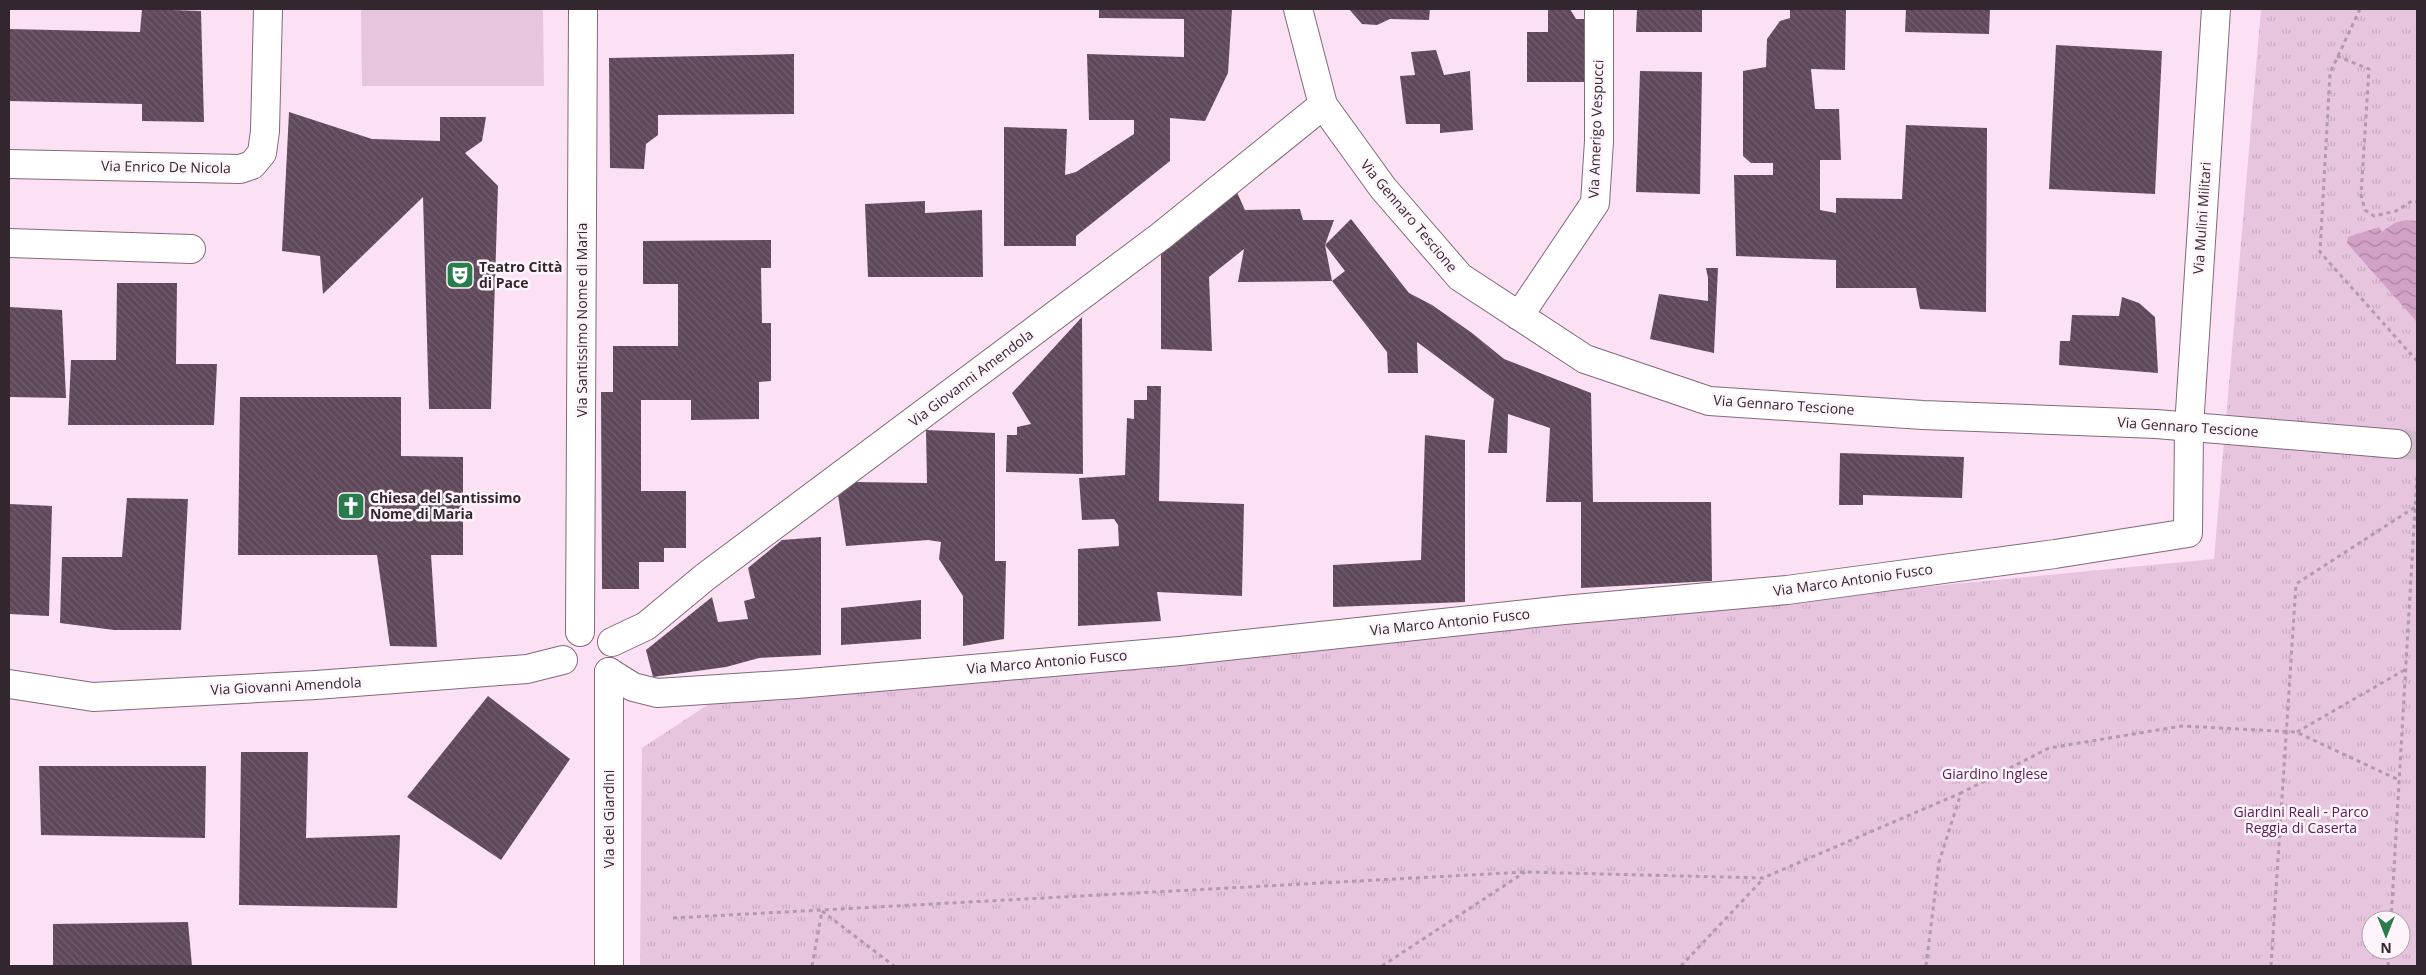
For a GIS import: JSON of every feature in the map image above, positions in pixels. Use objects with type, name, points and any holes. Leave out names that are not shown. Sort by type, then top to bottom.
[{"type":"street","name":"Via Enrico De Nicola","points":[[9,164],[240,169],[252,165],[262,153],[265,131],[268,9]]},
{"type":"street","name":"Via Santissimo Nome di Maria","points":[[580,632],[583,9]]},
{"type":"street","name":"Via Gennaro Tescione","points":[[1298,9],[1323,105],[1383,188],[1460,277],[1585,359],[1709,401],[1923,415],[2189,426],[2397,444]]},
{"type":"street","name":"Via Amerigo Vespucci","points":[[1519,316],[1595,203],[1599,142],[1599,9]]},
{"type":"street","name":"Via Mulini Militari","points":[[2189,426],[2216,9]]},
{"type":"street","name":"Via Giovanni Amendola","points":[[612,642],[646,626],[705,577],[1161,236],[1323,105]]},
{"type":"street","points":[[9,243],[191,249]]},
{"type":"street","name":"Via Marco Antonio Fusco","points":[[610,672],[633,687],[657,693],[836,681],[1180,650],[1564,610],[1787,590],[2055,554],[2188,533],[2189,426]]},
{"type":"street","points":[[574,632],[596,632],[612,642],[618,659],[615,668],[610,672],[599,675],[585,673],[570,666],[563,660],[560,643],[563,638],[574,632]]},
{"type":"street","name":"Via Giovanni Amendola","points":[[9,684],[94,697],[316,685],[526,670],[563,660]]},
{"type":"street","name":"Via dei Giardini","points":[[609,966],[610,672]]},
{"type":"path","points":[[2360,9],[2330,73],[2320,252],[2417,361]]},
{"type":"path","points":[[2337,56],[2369,69],[2362,195],[2365,210],[2374,216],[2396,211],[2412,201],[2417,202]]},
{"type":"path","points":[[2392,910],[2417,475]]},
{"type":"path","points":[[2271,966],[2296,584],[2415,506]]},
{"type":"path","points":[[2296,732],[2406,669]]},
{"type":"path","points":[[1681,966],[1763,878],[1961,793],[2050,748],[2182,726],[2296,732],[2399,780]]},
{"type":"path","points":[[1926,966],[1939,862],[1961,793]]},
{"type":"path","points":[[673,918],[1525,872],[1763,878]]},
{"type":"path","points":[[1382,966],[1525,872]]},
{"type":"path","points":[[812,966],[822,911]]},
{"type":"path","points":[[822,911],[894,966]]},
{"type":"green space","points":[[361,9],[543,9],[544,86],[362,86]]},
{"type":"green space","name":"Giardino Inglese","points":[[2261,9],[2417,9],[2417,966],[640,966],[642,748],[709,704],[2214,559]]},
{"type":"water","points":[[2417,213],[2417,322],[2347,243],[2348,237],[2379,227],[2382,232],[2398,222],[2406,220],[2416,221]]},
{"type":"building","points":[[142,9],[201,11],[204,122],[142,121],[142,104],[9,101],[9,29],[140,32]]},
{"type":"building","points":[[1099,9],[1232,9],[1228,73],[1205,121],[1170,118],[1170,161],[1076,236],[1076,246],[1004,246],[1004,127],[1067,129],[1065,175],[1076,172],[1134,134],[1134,120],[1089,120],[1087,54],[1184,57],[1184,19],[1099,18]]},
{"type":"building","points":[[1349,9],[1430,9],[1429,20],[1390,19],[1377,25],[1362,24]]},
{"type":"building","points":[[1548,9],[1570,9],[1576,19],[1588,19],[1587,82],[1527,82],[1527,32],[1548,32]]},
{"type":"building","points":[[1637,9],[1702,9],[1702,32],[1636,32]]},
{"type":"building","points":[[1790,9],[1846,9],[1845,70],[1811,69],[1815,109],[1839,109],[1841,160],[1820,160],[1820,210],[1836,213],[1836,198],[1902,199],[1906,125],[1987,128],[1986,312],[1920,309],[1916,288],[1836,288],[1836,260],[1736,256],[1734,175],[1773,175],[1773,163],[1751,163],[1743,156],[1743,71],[1766,67],[1767,39],[1780,21],[1790,18]]},
{"type":"building","points":[[1906,9],[1990,9],[1989,34],[1905,32]]},
{"type":"building","points":[[2056,45],[2162,51],[2155,194],[2049,189]]},
{"type":"building","points":[[1436,50],[1444,75],[1470,71],[1473,130],[1440,133],[1440,124],[1406,124],[1400,76],[1415,75],[1411,52]]},
{"type":"building","points":[[794,54],[794,114],[658,115],[658,135],[646,144],[644,169],[610,168],[609,58]]},
{"type":"building","points":[[1640,71],[1702,72],[1700,194],[1636,192]]},
{"type":"building","name":"Teatro Città di Pace","points":[[289,112],[372,139],[440,141],[440,117],[486,117],[482,141],[465,153],[498,186],[491,409],[429,409],[423,197],[323,294],[320,256],[282,251]]},
{"type":"building","points":[[1231,179],[1245,210],[1300,209],[1303,220],[1334,220],[1325,245],[1332,281],[1238,282],[1244,249],[1209,277],[1212,351],[1161,349],[1161,236]]},
{"type":"building","points":[[925,201],[925,213],[982,210],[983,277],[868,277],[865,204]]},
{"type":"building","points":[[1351,219],[1409,293],[1432,305],[1472,333],[1504,359],[1591,393],[1593,502],[1711,502],[1712,581],[1581,588],[1581,502],[1546,502],[1550,428],[1508,414],[1507,453],[1488,453],[1494,399],[1417,342],[1418,373],[1388,373],[1387,352],[1332,281],[1345,271],[1325,245]]},
{"type":"building","points":[[771,240],[771,268],[761,268],[762,323],[771,323],[771,381],[759,382],[759,419],[691,420],[691,400],[641,400],[641,491],[686,491],[686,548],[664,548],[664,562],[639,562],[639,589],[602,589],[601,392],[613,392],[613,346],[678,346],[678,284],[643,284],[643,241]]},
{"type":"building","points":[[1706,268],[1718,268],[1714,353],[1650,339],[1659,294],[1708,301]]},
{"type":"building","points":[[117,283],[177,283],[176,364],[217,364],[214,425],[68,425],[71,360],[116,360]]},
{"type":"building","points":[[2122,297],[2139,303],[2155,317],[2158,373],[2059,365],[2060,341],[2070,341],[2072,315],[2119,316]]},
{"type":"building","points":[[9,307],[62,310],[66,398],[9,397]]},
{"type":"building","points":[[1082,317],[1083,474],[1006,472],[1007,435],[1017,435],[1017,427],[1031,424],[1012,393]]},
{"type":"building","points":[[1147,386],[1161,386],[1159,501],[1244,504],[1242,596],[1157,592],[1161,621],[1078,626],[1078,549],[1119,546],[1118,525],[1114,519],[1082,520],[1079,478],[1125,475],[1127,418],[1134,419],[1134,400],[1147,400]]},
{"type":"building","name":"Chiesa del Santissimo Nome di Maria","points":[[240,397],[401,397],[401,456],[463,457],[463,555],[431,555],[437,647],[390,646],[377,555],[238,555]]},
{"type":"building","points":[[926,430],[995,433],[995,561],[1006,561],[1004,639],[963,646],[963,596],[939,559],[941,542],[928,540],[846,546],[838,495],[854,482],[927,483]]},
{"type":"building","points":[[1425,435],[1465,440],[1465,602],[1333,607],[1333,565],[1421,560]]},
{"type":"building","points":[[1840,453],[1964,457],[1962,498],[1863,495],[1863,505],[1839,505]]},
{"type":"building","points":[[127,498],[188,499],[181,630],[114,630],[60,623],[62,557],[122,557]]},
{"type":"building","points":[[9,504],[52,506],[49,616],[9,614]]},
{"type":"building","points":[[821,537],[821,655],[759,658],[726,667],[653,677],[646,650],[712,597],[718,622],[748,619],[744,601],[755,598],[748,568],[782,540]]},
{"type":"building","points":[[921,600],[921,639],[841,645],[841,608]]},
{"type":"building","points":[[488,696],[570,759],[501,860],[407,797]]},
{"type":"building","points":[[241,752],[308,752],[306,838],[400,835],[397,908],[239,905]]},
{"type":"building","points":[[39,766],[206,766],[205,838],[41,835]]},
{"type":"building","points":[[188,922],[192,966],[53,966],[53,924]]},
{"type":"tunnel","points":[[2397,444],[2417,446]]},
{"type":"place","name":"Teatro Città di Pace","points":[[460,275]]},
{"type":"place","name":"Chiesa del Santissimo Nome di Maria","points":[[351,506]]},
{"type":"park label","name":"Giardini Reali - Parco Reggia di Caserta","points":[[2301,820]]}]
